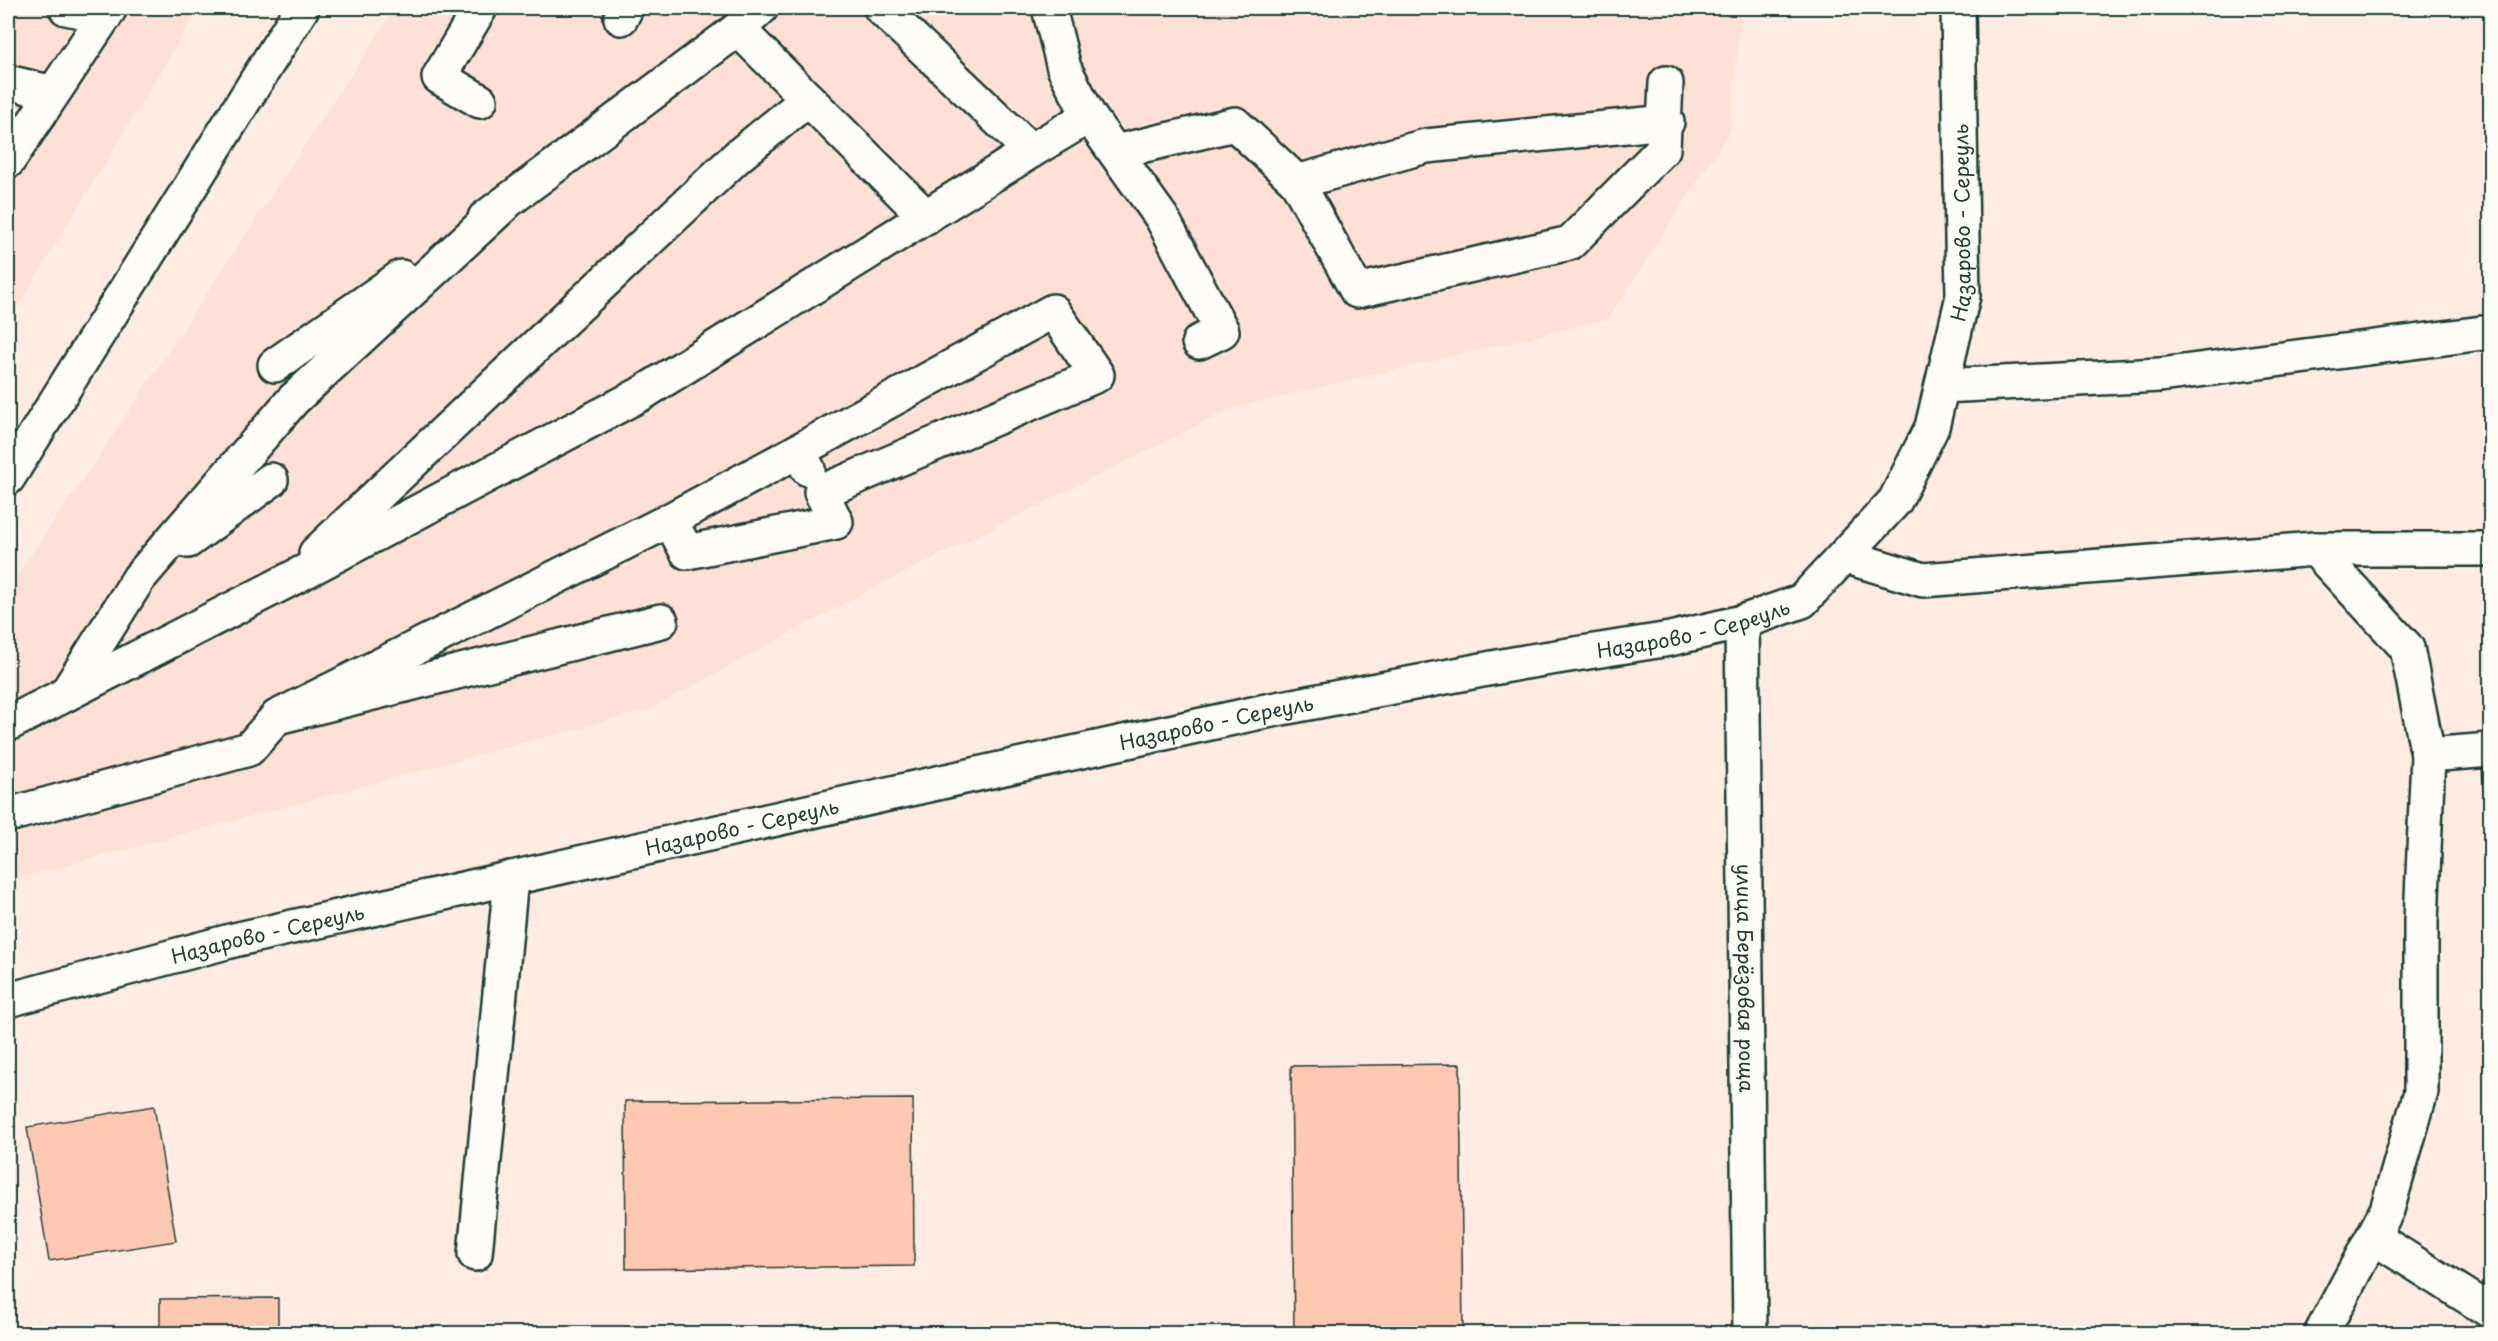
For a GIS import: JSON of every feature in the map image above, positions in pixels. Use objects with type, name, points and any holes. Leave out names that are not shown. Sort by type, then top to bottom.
[{"type":"street","points":[[8,161],[108,11],[66,8]]},
{"type":"street","points":[[8,478],[302,8]]},
{"type":"street","points":[[480,8],[439,77],[480,101]]},
{"type":"street","points":[[881,8],[1031,151]]},
{"type":"street","points":[[1048,8],[1064,68],[1089,116],[1162,218],[1222,331],[1199,342]]},
{"type":"street","name":"Назарово - Сереуль","points":[[8,1000],[234,940],[511,878],[1261,712],[1519,663],[1670,639],[1742,622],[1802,601],[1895,501],[1932,427],[1963,296],[1958,8]]},
{"type":"street","points":[[275,365],[503,206],[750,18],[808,99],[926,217]]},
{"type":"street","points":[[8,82],[53,93]]},
{"type":"street","points":[[1115,152],[1235,124],[1297,182],[1357,291],[1570,243],[1663,148],[1667,122],[1666,83]]},
{"type":"street","points":[[286,581],[738,156],[808,99]]},
{"type":"street","points":[[8,724],[641,394],[1089,116]]},
{"type":"street","points":[[1297,182],[1426,146],[1667,122]]},
{"type":"street","points":[[66,694],[139,578],[293,400],[503,206]]},
{"type":"street","points":[[8,815],[249,748],[277,717],[670,520],[1053,311],[1097,375],[821,492]]},
{"type":"street","points":[[1942,386],[2160,375],[2490,332]]},
{"type":"street","points":[[670,520],[687,552],[836,522],[798,451]]},
{"type":"street","points":[[139,578],[271,480]]},
{"type":"street","points":[[2315,549],[2407,648],[2428,754],[2421,922],[2421,1092],[2386,1210],[2321,1334]]},
{"type":"street","points":[[1844,556],[1923,580],[2315,549],[2490,549]]},
{"type":"street","points":[[277,717],[661,621]]},
{"type":"street","name":"улица Берёзовая роща","points":[[1742,622],[1749,1334]]},
{"type":"street","points":[[2428,754],[2490,750]]},
{"type":"street","points":[[475,1254],[511,878]]},
{"type":"street","points":[[2373,1237],[2490,1311]]},
{"type":"shaded area","points":[[8,8],[199,8],[8,323]]},
{"type":"shaded area","points":[[395,8],[1741,8],[1730,131],[1608,319],[1232,408],[866,592],[651,709],[8,881],[8,588],[111,438]]},
{"type":"building","points":[[2482,765],[2490,765],[2490,827],[2486,827]]},
{"type":"building","points":[[1460,1064],[1463,1334],[1294,1334],[1291,1066]]},
{"type":"building","points":[[913,1099],[914,1266],[626,1269],[625,1101]]},
{"type":"building","points":[[154,1106],[176,1241],[49,1261],[27,1127]]},
{"type":"building","points":[[278,1298],[278,1334],[160,1334],[160,1299]]}]
